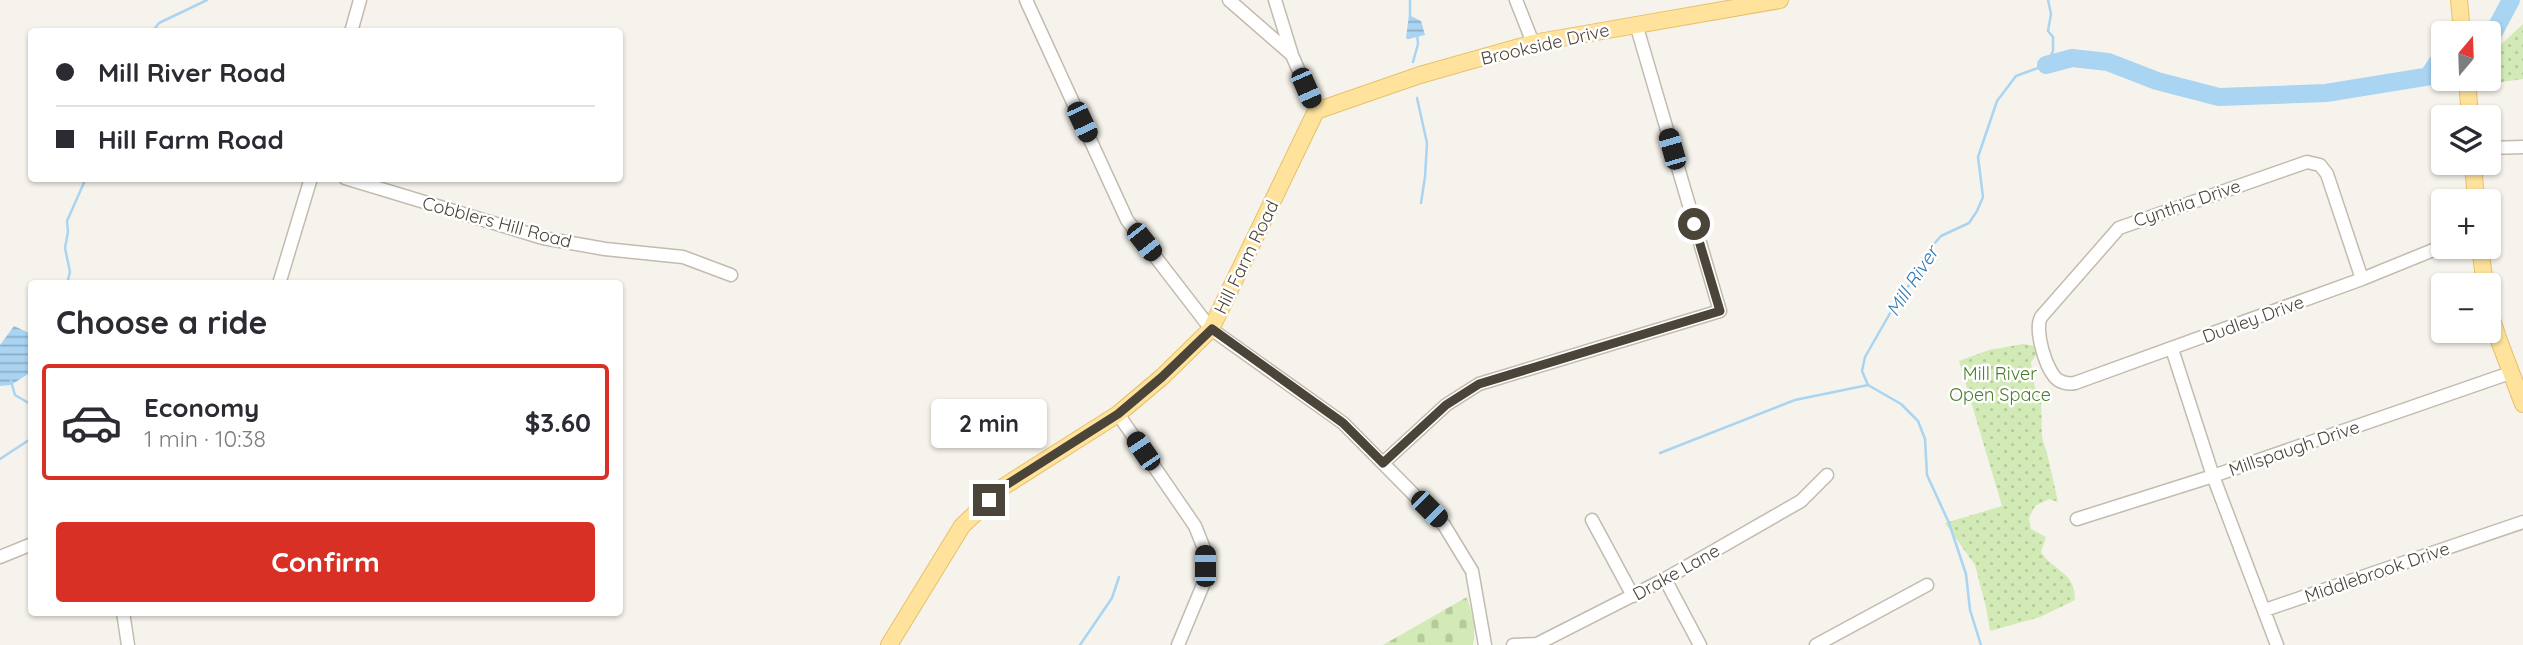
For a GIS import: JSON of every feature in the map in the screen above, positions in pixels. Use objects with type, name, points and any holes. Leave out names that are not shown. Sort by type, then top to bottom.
[{"type":"main road","name":"Brookside Drive","points":[[1316,111],[1420,75],[1533,43],[1780,0]]},
{"type":"main road","points":[[2459,0],[2461,21]]},
{"type":"main road","name":"Hill Farm Road","points":[[889,645],[962,526],[1003,487],[1118,414],[1212,329],[1316,111]]},
{"type":"main road","points":[[2500,343],[2523,404]]},
{"type":"street","points":[[352,28],[360,0]]},
{"type":"street","points":[[1026,0],[1127,220],[1212,329],[1343,423],[1444,525],[1472,571],[1485,645]]},
{"type":"street","points":[[1228,0],[1292,54]]},
{"type":"street","points":[[1275,0],[1292,54],[1316,111]]},
{"type":"street","points":[[1516,0],[1533,43]]},
{"type":"street","points":[[1383,463],[1446,405],[1479,384],[1720,311],[1636,24]]},
{"type":"street","points":[[2501,148],[2523,147]]},
{"type":"street","name":"Cynthia Drive","points":[[2061,382],[2049,368],[2038,332],[2039,322],[2119,228],[2301,163],[2314,162],[2325,169],[2362,279]]},
{"type":"street","points":[[280,280],[309,182]]},
{"type":"street","name":"Cobblers Hill Road","points":[[358,182],[543,238],[605,249],[683,257],[731,275]]},
{"type":"street","name":"Dudley Drive","points":[[2061,382],[2081,382],[2362,279],[2431,251]]},
{"type":"street","points":[[2172,349],[2213,476],[2277,645]]},
{"type":"street","name":"Millspaugh Drive","points":[[2077,519],[2213,476],[2510,373]]},
{"type":"street","points":[[1118,414],[1195,526],[1205,551],[1205,580],[1178,645]]},
{"type":"street","name":"Drake Lane","points":[[1513,645],[1537,644],[1665,579],[1801,501],[1827,475]]},
{"type":"street","points":[[1592,520],[1633,596]]},
{"type":"street","name":"Middlebrook Drive","points":[[2265,610],[2523,522]]},
{"type":"street","points":[[0,556],[28,546]]},
{"type":"street","points":[[1665,579],[1700,645]]},
{"type":"street","points":[[1816,645],[1927,585]]},
{"type":"street","points":[[124,616],[128,645]]},
{"type":"green space","points":[[2523,24],[2523,79],[2501,82],[2501,45]]},
{"type":"green space","name":"Mill River Open Space","points":[[2023,344],[2042,347],[2031,362],[2034,384],[2041,400],[2042,437],[2058,502],[2049,499],[2035,506],[2029,518],[2031,529],[2046,537],[2041,552],[2072,583],[2075,600],[2040,617],[1990,631],[1975,565],[1945,523],[2002,506],[1959,361],[1989,350]]},
{"type":"green space","points":[[1467,597],[1475,626],[1473,645],[1383,645]]},
{"type":"water","points":[[1409,15],[1421,21],[1425,35],[1406,38]]},
{"type":"water","points":[[14,326],[28,332],[28,374],[11,385],[0,386],[0,345]]},
{"type":"waterway","points":[[155,28],[159,23],[207,0]]},
{"type":"waterway","points":[[1410,0],[1410,18]]},
{"type":"waterway","name":"Mill River","points":[[1981,645],[1970,610],[1966,574],[1949,523],[1927,475],[1925,439],[1918,421],[1901,404],[1868,385],[1862,371],[1865,357],[1897,301],[1919,272],[1928,251],[1941,236],[1969,223],[1977,211],[1983,197],[1978,157],[1997,101],[2016,76],[2046,65],[2053,51],[2053,37],[2048,31],[2051,14],[2048,0]]},
{"type":"waterway","name":"Mill River","points":[[2500,21],[2511,0]]},
{"type":"waterway","points":[[1413,62],[1418,44],[1417,33]]},
{"type":"waterway","name":"Mill River","points":[[2046,65],[2072,58],[2108,62],[2157,81],[2219,97],[2326,93],[2431,76]]},
{"type":"waterway","points":[[1417,98],[1427,143],[1421,203]]},
{"type":"waterway","points":[[68,280],[70,272],[65,248],[67,221],[84,182]]},
{"type":"waterway","points":[[11,381],[15,395],[28,403]]},
{"type":"waterway","points":[[1660,453],[1795,400],[1868,385]]},
{"type":"waterway","points":[[0,459],[28,441]]},
{"type":"waterway","points":[[1080,645],[1112,598],[1119,577]]},
{"type":"route","points":[[989,500],[1003,487],[1118,414],[1212,329],[1343,423],[1383,463],[1446,405],[1479,384],[1720,311],[1694,224]]}]
